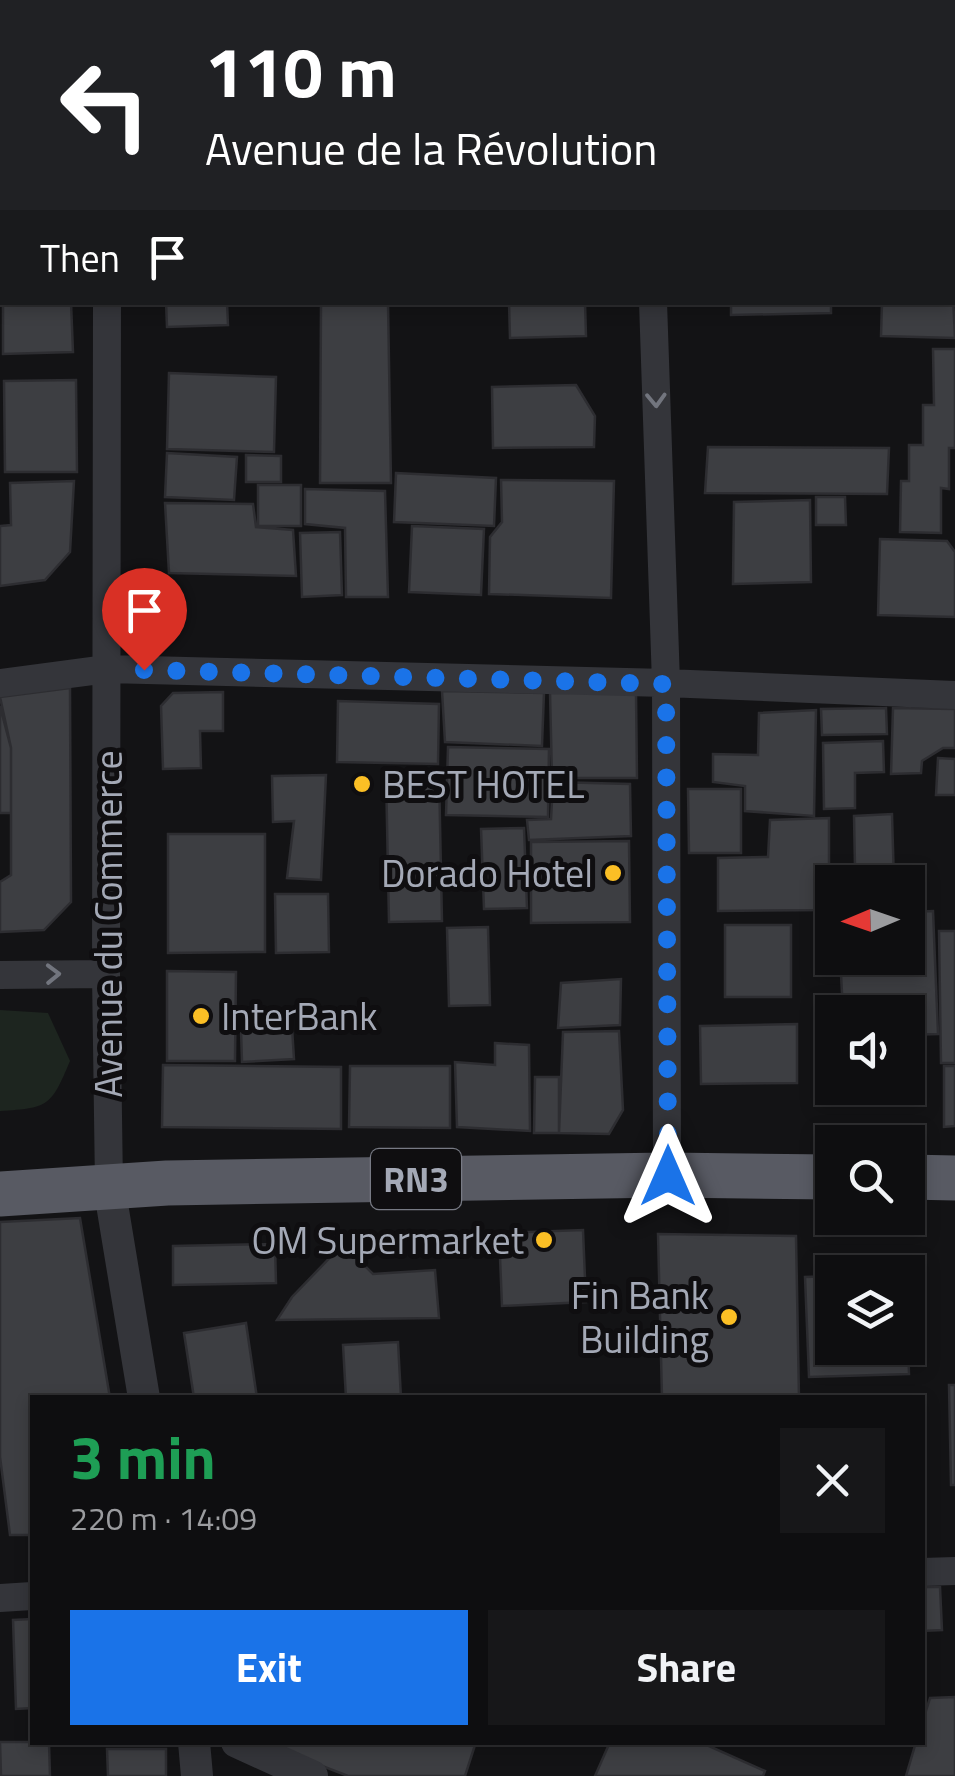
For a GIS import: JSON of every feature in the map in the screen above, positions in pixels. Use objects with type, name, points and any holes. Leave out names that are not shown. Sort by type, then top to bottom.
[{"type":"highway","name":"RN3","points":[[0,1194],[109,1186],[815,1177]]},
{"type":"highway","points":[[925,1178],[955,1178]]},
{"type":"street","name":"Avenue du Commerce","points":[[107,305],[109,1186]]},
{"type":"street","points":[[652,305],[666,684],[668,1176]]},
{"type":"street","points":[[0,683],[107,670],[955,695]]},
{"type":"street","points":[[0,975],[106,974]]},
{"type":"street","points":[[109,1186],[144,1395]]},
{"type":"street","points":[[925,1572],[955,1571]]},
{"type":"street","points":[[0,1598],[30,1596]]},
{"type":"street","points":[[194,1745],[197,1776]]},
{"type":"street","points":[[244,1745],[312,1776]]},
{"type":"shaded area","points":[[0,1010],[48,1013],[70,1061],[52,1096],[39,1106],[0,1111]]},
{"type":"building","points":[[3,305],[71,305],[73,352],[3,354]]},
{"type":"building","points":[[166,305],[227,305],[228,325],[167,327]]},
{"type":"building","points":[[321,305],[388,305],[391,483],[320,483]]},
{"type":"building","points":[[509,305],[585,305],[586,336],[510,338]]},
{"type":"building","points":[[731,305],[831,305],[831,313],[731,315]]},
{"type":"building","points":[[882,305],[953,305],[955,338],[881,336]]},
{"type":"building","points":[[933,349],[955,349],[955,448],[949,448],[949,489],[941,488],[941,533],[900,532],[901,481],[909,481],[909,445],[923,445],[923,405],[934,405]]},
{"type":"building","points":[[169,373],[276,377],[274,452],[167,449]]},
{"type":"building","points":[[76,380],[77,472],[5,472],[4,381]]},
{"type":"building","points":[[576,385],[595,416],[594,447],[493,448],[492,387]]},
{"type":"building","points":[[708,447],[889,448],[887,494],[705,493]]},
{"type":"building","points":[[167,453],[237,457],[234,500],[165,497]]},
{"type":"building","points":[[246,455],[281,456],[281,482],[246,482]]},
{"type":"building","points":[[396,473],[496,478],[494,526],[394,522]]},
{"type":"building","points":[[501,480],[614,481],[611,598],[489,594],[490,537],[502,522]]},
{"type":"building","points":[[74,481],[70,552],[45,580],[0,586],[0,526],[11,525],[10,483]]},
{"type":"building","points":[[258,485],[301,485],[301,526],[258,526]]},
{"type":"building","points":[[305,489],[385,491],[388,597],[346,597],[345,528],[305,524]]},
{"type":"building","points":[[816,497],[845,497],[846,525],[816,525]]},
{"type":"building","points":[[810,500],[811,582],[733,584],[734,502]]},
{"type":"building","points":[[165,503],[253,504],[256,527],[293,530],[296,576],[169,573]]},
{"type":"building","points":[[412,526],[484,529],[481,595],[409,592]]},
{"type":"building","points":[[340,532],[342,595],[302,597],[300,533]]},
{"type":"building","points":[[880,539],[947,541],[955,552],[955,617],[878,615]]},
{"type":"building","points":[[70,688],[71,902],[44,930],[0,932],[0,882],[11,875],[11,748],[0,697]]},
{"type":"building","points":[[442,691],[544,693],[542,746],[445,742]]},
{"type":"building","points":[[223,692],[223,731],[200,731],[201,768],[163,769],[161,706],[173,693]]},
{"type":"building","points":[[636,692],[637,778],[552,778],[550,693]]},
{"type":"building","points":[[338,701],[439,704],[438,764],[337,762]]},
{"type":"building","points":[[0,706],[11,748],[11,813],[0,813]]},
{"type":"building","points":[[886,708],[887,734],[822,735],[821,709]]},
{"type":"building","points":[[893,708],[955,709],[955,748],[943,748],[922,761],[921,773],[891,774]]},
{"type":"building","points":[[816,710],[814,816],[745,811],[745,786],[713,782],[713,754],[758,755],[759,713]]},
{"type":"building","points":[[883,741],[884,772],[855,773],[855,808],[824,809],[823,743]]},
{"type":"building","points":[[448,747],[549,749],[548,817],[446,815]]},
{"type":"building","points":[[938,758],[955,759],[955,795],[936,795]]},
{"type":"building","points":[[439,773],[442,921],[389,922],[386,774]]},
{"type":"building","points":[[326,775],[321,880],[287,878],[294,821],[273,822],[272,776]]},
{"type":"building","points":[[553,782],[630,784],[631,836],[529,840],[527,820],[551,819]]},
{"type":"building","points":[[688,789],[741,789],[741,853],[689,853]]},
{"type":"building","points":[[892,814],[894,865],[855,865],[854,816]]},
{"type":"building","points":[[829,818],[829,865],[815,865],[815,910],[718,911],[718,858],[768,857],[770,820]]},
{"type":"building","points":[[524,828],[527,908],[484,909],[481,829]]},
{"type":"building","points":[[168,834],[265,834],[265,952],[168,953]]},
{"type":"building","points":[[629,841],[630,922],[531,923],[531,842]]},
{"type":"building","points":[[275,894],[328,894],[329,952],[276,953]]},
{"type":"building","points":[[925,911],[933,911],[938,1034],[925,1034],[925,995],[842,995],[841,975],[925,975]]},
{"type":"building","points":[[725,925],[791,925],[791,997],[725,997]]},
{"type":"building","points":[[488,927],[490,1005],[449,1006],[447,928]]},
{"type":"building","points":[[939,931],[955,931],[955,1063],[941,1063]]},
{"type":"building","name":"InterBank","points":[[167,971],[236,972],[235,1061],[167,1061]]},
{"type":"building","points":[[621,979],[620,1025],[558,1028],[561,983]]},
{"type":"building","points":[[797,1024],[797,1083],[701,1084],[700,1026]]},
{"type":"building","points":[[292,1027],[294,1059],[242,1062],[241,1030]]},
{"type":"building","points":[[619,1031],[623,1110],[609,1134],[559,1133],[563,1032]]},
{"type":"building","points":[[495,1043],[529,1045],[530,1131],[457,1127],[455,1062],[495,1065]]},
{"type":"building","points":[[163,1065],[341,1067],[341,1129],[162,1127]]},
{"type":"building","points":[[350,1066],[450,1066],[450,1128],[349,1127]]},
{"type":"building","points":[[944,1066],[955,1066],[955,1126],[944,1127]]},
{"type":"building","points":[[535,1077],[559,1077],[559,1133],[534,1133]]},
{"type":"building","points":[[80,1218],[110,1395],[30,1395],[30,1535],[10,1535],[0,1457],[0,1222]]},
{"type":"building","points":[[583,1230],[586,1302],[502,1306],[499,1233]]},
{"type":"building","name":"Fin Bank Building","points":[[658,1234],[796,1236],[799,1395],[662,1395]]},
{"type":"building","points":[[275,1244],[276,1283],[173,1285],[173,1246]]},
{"type":"building","points":[[343,1244],[373,1274],[435,1270],[439,1318],[277,1320],[292,1297]]},
{"type":"building","points":[[805,1277],[815,1277],[815,1365],[909,1365],[909,1374],[809,1377]]},
{"type":"building","points":[[246,1323],[257,1395],[194,1395],[184,1333]]},
{"type":"building","points":[[398,1342],[401,1395],[346,1395],[343,1345]]},
{"type":"building","points":[[949,1385],[955,1385],[955,1485],[951,1485]]},
{"type":"building","points":[[925,1587],[940,1587],[942,1630],[925,1631]]},
{"type":"building","points":[[30,1619],[30,1708],[16,1709],[13,1620]]},
{"type":"building","points":[[955,1697],[955,1776],[906,1776],[915,1745],[925,1745],[925,1714],[930,1698]]},
{"type":"building","points":[[0,1742],[49,1745],[50,1776],[1,1776]]},
{"type":"building","points":[[268,1745],[475,1745],[465,1776],[348,1776]]},
{"type":"building","points":[[609,1745],[707,1745],[765,1771],[763,1776],[595,1776]]},
{"type":"building","points":[[107,1749],[166,1749],[166,1776],[108,1776]]},
{"type":"place","name":"BEST HOTEL","points":[[362,784]]},
{"type":"place","name":"Dorado Hotel","points":[[613,873]]},
{"type":"place","name":"InterBank","points":[[201,1016]]},
{"type":"place","name":"OM Supermarket","points":[[544,1240]]},
{"type":"place","name":"Fin Bank Building","points":[[729,1317]]},
{"type":"route","points":[[144,670],[666,684],[668,1176]]}]
